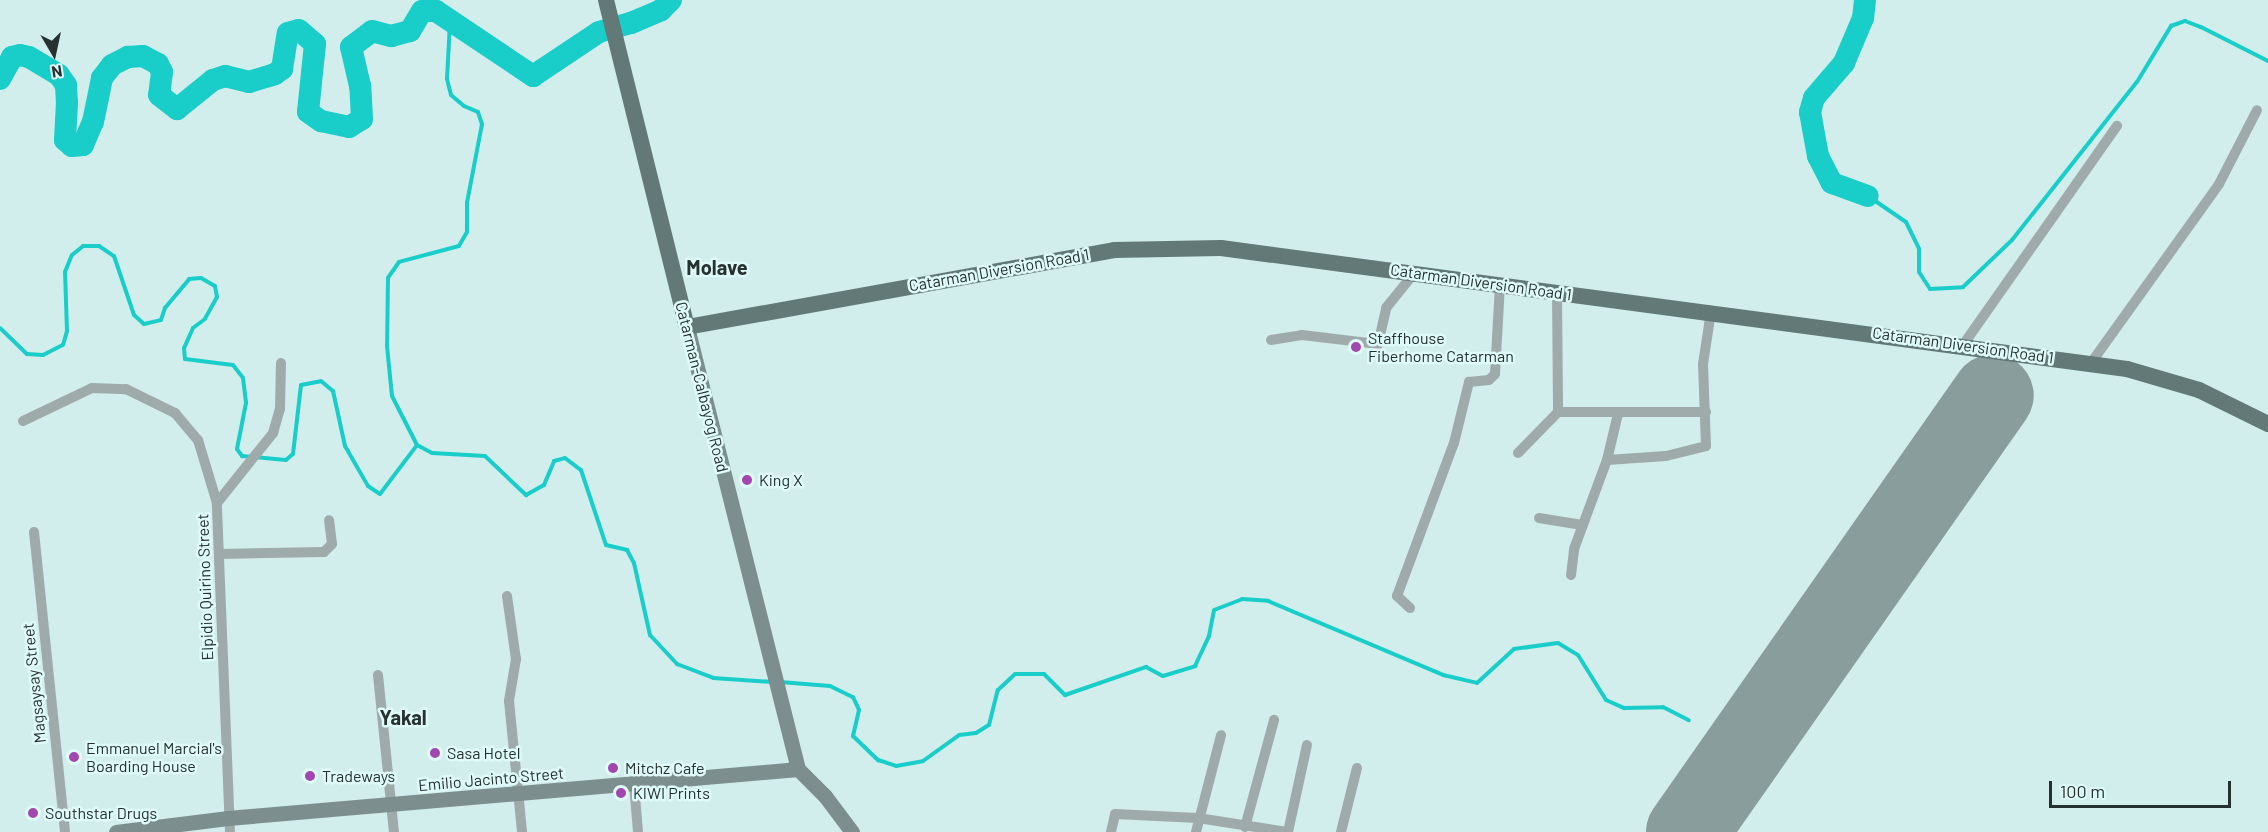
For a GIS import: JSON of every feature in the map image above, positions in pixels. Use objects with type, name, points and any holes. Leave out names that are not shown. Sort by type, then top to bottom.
[{"type":"main road","name":"Catarman-Calbayog Road","points":[[607,4],[798,769]]},
{"type":"main road","name":"Catarman Diversion Road 1","points":[[687,327],[1114,250],[1221,248],[1964,345],[2127,369],[2199,390],[2268,424]]},
{"type":"main road","name":"Emilio Jacinto Street","points":[[116,832],[229,825],[391,806],[798,769]]},
{"type":"main road","points":[[798,769],[825,796],[852,832]]},
{"type":"street","points":[[2091,363],[2219,184],[2257,110]]},
{"type":"street","points":[[1964,345],[2117,126]]},
{"type":"street","points":[[1271,340],[1302,335],[1378,344],[1386,308],[1415,273]]},
{"type":"street","points":[[1410,608],[1396,596],[1454,443],[1469,382],[1489,380],[1495,374],[1500,285]]},
{"type":"street","points":[[1518,453],[1558,412],[1557,292]]},
{"type":"street","points":[[1607,460],[1666,456],[1706,446],[1703,364],[1711,312]]},
{"type":"street","name":"Elpidio Quirino Street","points":[[229,825],[217,503],[237,474],[273,433],[280,409],[281,363]]},
{"type":"street","points":[[23,421],[92,388],[126,389],[175,413],[198,440],[217,503]]},
{"type":"street","points":[[1558,412],[1618,414],[1706,412]]},
{"type":"street","points":[[1571,575],[1574,549],[1607,460],[1618,414]]},
{"type":"street","points":[[1539,518],[1582,525]]},
{"type":"street","points":[[219,554],[324,552],[332,544],[329,520]]},
{"type":"street","name":"Magsaysay Street","points":[[34,532],[65,832]]},
{"type":"street","points":[[507,596],[516,659],[509,701],[522,832]]},
{"type":"street","points":[[378,675],[394,832]]},
{"type":"street","points":[[1245,827],[1274,720]]},
{"type":"street","points":[[1196,832],[1221,735]]},
{"type":"street","points":[[1111,832],[1115,814],[1198,818],[1288,832],[1307,745]]},
{"type":"street","points":[[1341,832],[1357,768]]},
{"type":"street","points":[[634,784],[638,832]]},
{"type":"waterway","points":[[0,79],[12,57],[20,55],[29,57],[59,75],[66,85],[65,140],[72,146],[83,145],[93,122],[102,78],[112,65],[128,57],[143,56],[158,64],[162,72],[159,95],[177,109],[213,80],[225,76],[249,82],[275,74],[282,69],[288,33],[299,30],[315,44],[308,112],[321,121],[349,127],[362,119],[360,86],[351,47],[372,31],[391,36],[410,31],[422,11],[436,11],[533,76],[599,32],[631,23],[661,10],[671,0]]},
{"type":"waterway","points":[[1865,0],[1863,18],[1844,63],[1814,98],[1810,112],[1818,156],[1832,183],[1868,196]]},
{"type":"waterway","points":[[1868,196],[1906,222],[1919,249],[1919,272],[1930,289],[1963,287],[2012,240],[2137,82],[2171,26],[2185,21],[2268,61]]},
{"type":"waterway","points":[[450,23],[447,79],[451,95],[464,106],[478,112],[482,124],[467,203],[467,232],[459,246],[399,262],[388,278],[387,346],[392,396],[417,445],[432,453],[485,456],[526,495],[544,485],[554,461],[565,458],[581,470],[606,545],[627,550],[634,563],[650,635],[677,664],[713,678],[773,682]]},
{"type":"waterway","points":[[0,328],[27,354],[43,355],[63,345],[67,331],[65,272],[72,255],[83,246],[99,246],[114,256],[134,315],[144,324],[161,320],[165,308],[189,279],[201,278],[215,286],[217,297],[205,319],[193,328],[184,348],[185,359],[233,365],[243,378],[246,403],[237,449],[242,456],[286,460],[293,454],[301,385],[321,381],[333,391],[345,446],[368,486],[380,494],[417,445]]},
{"type":"waterway","points":[[780,682],[830,686],[853,697],[859,710],[853,736],[878,760],[896,766],[923,761],[959,735],[976,733],[989,725],[998,690],[1015,674],[1044,674],[1065,695],[1146,667],[1163,676],[1195,666],[1209,636],[1214,610],[1242,599],[1268,601],[1443,675],[1477,683],[1514,649],[1558,643],[1578,655],[1606,700],[1624,708],[1663,707],[1689,720]]},
{"type":"runway","points":[[1687,832],[1993,395]]},
{"type":"place","name":"Staffhouse Fiberhome Catarman","points":[[1356,347]]},
{"type":"place","name":"King X","points":[[747,480]]},
{"type":"place","name":"Sasa Hotel","points":[[435,753]]},
{"type":"place","name":"Emmanuel Marcial's Boarding House","points":[[74,757]]},
{"type":"place","name":"Mitchz Cafe","points":[[613,768]]},
{"type":"place","name":"Tradeways","points":[[310,776]]},
{"type":"place","name":"KIWI Prints","points":[[621,793]]},
{"type":"place","name":"Southstar Drugs","points":[[33,813]]},
{"type":"district","name":"Molave","points":[[717,267]]},
{"type":"district","name":"Yakal","points":[[403,717]]}]
